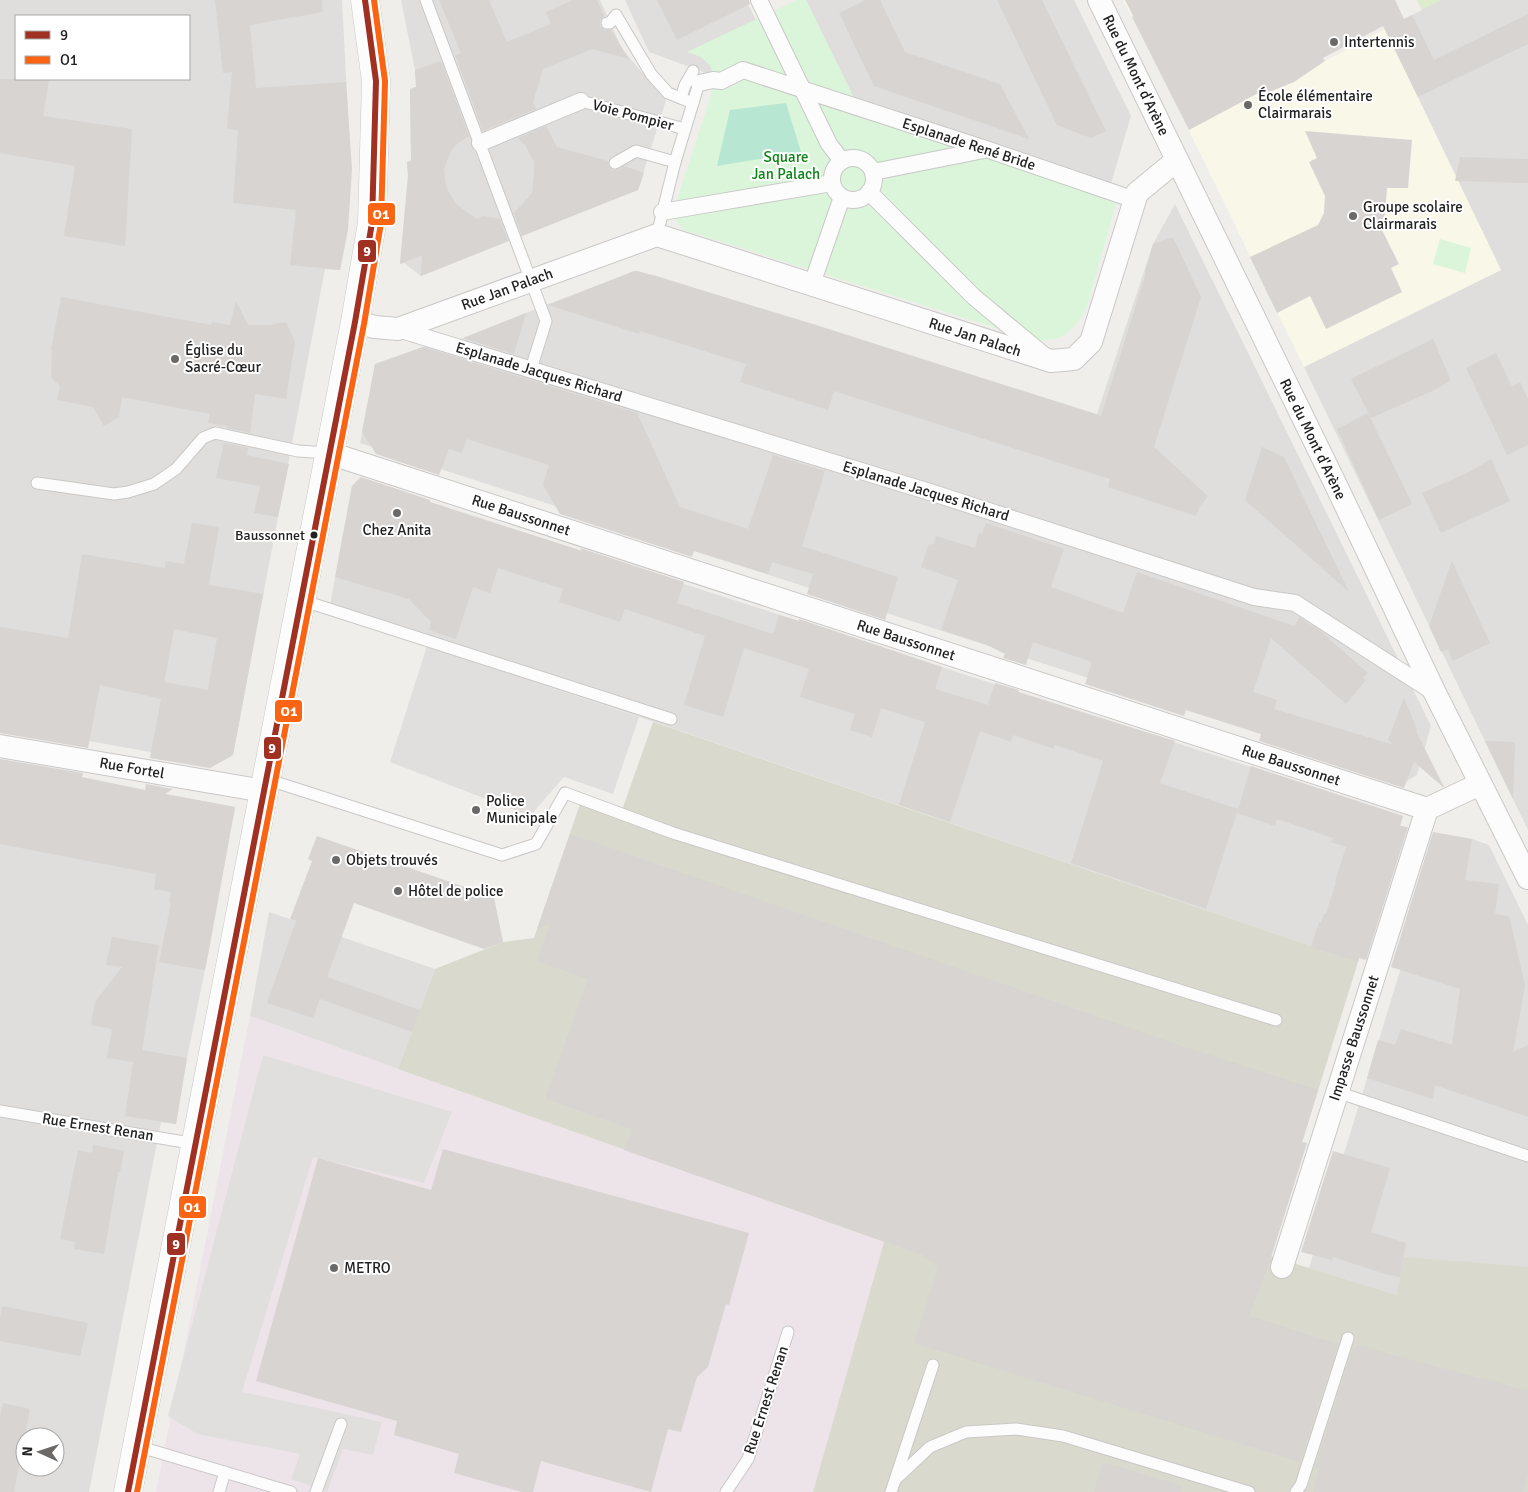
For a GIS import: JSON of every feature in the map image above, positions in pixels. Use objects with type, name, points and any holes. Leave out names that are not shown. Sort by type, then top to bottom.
[{"type":"street","points":[[128,1492],[355,322],[372,223],[376,81],[365,0]]},
{"type":"street","points":[[759,0],[829,144],[842,161]]},
{"type":"street","name":"Rue du Mont d'Arène","points":[[1098,0],[1338,490],[1434,693],[1528,878]]},
{"type":"street","name":"Esplanade René Bride","points":[[696,77],[721,81],[743,70],[986,149],[1135,200]]},
{"type":"street","points":[[480,143],[581,101]]},
{"type":"street","points":[[873,172],[986,149]]},
{"type":"street","points":[[662,212],[837,190],[848,199],[860,199],[873,186],[873,172],[860,159],[854,158],[842,161],[834,170],[837,190],[812,284]]},
{"type":"street","name":"Rue Jan Palach","points":[[355,322],[375,327],[398,328],[657,235],[1051,360],[1074,359],[1091,342],[1137,193],[1177,160]]},
{"type":"street","points":[[869,192],[974,297],[1051,360]]},
{"type":"street","name":"Esplanade Jacques Richard","points":[[398,328],[933,493],[1254,597],[1295,603],[1434,693]]},
{"type":"street","name":"Rue Baussonnet","points":[[329,453],[1426,809]]},
{"type":"street","name":"Rue Fortel","points":[[0,746],[265,785]]},
{"type":"street","points":[[1426,809],[1480,784]]},
{"type":"street","name":"Impasse Baussonnet","points":[[1282,1267],[1426,809]]},
{"type":"lane","points":[[426,0],[546,321],[531,369]]},
{"type":"lane","points":[[607,23],[610,23],[616,15],[651,74],[668,93],[693,103]]},
{"type":"lane","points":[[681,98],[685,85],[696,77]]},
{"type":"lane","points":[[657,235],[675,162],[693,103],[696,77]]},
{"type":"lane","name":"Voie Pompier","points":[[581,101],[685,129]]},
{"type":"lane","points":[[615,163],[636,152],[675,162]]},
{"type":"lane","points":[[37,483],[114,494],[128,492],[154,484],[176,469],[202,438],[215,433],[298,451],[329,453]]},
{"type":"lane","points":[[301,600],[671,719]]},
{"type":"lane","points":[[265,785],[502,855],[536,844],[565,793],[672,833],[1276,1020]]},
{"type":"lane","points":[[1337,1092],[1528,1156]]},
{"type":"lane","name":"Rue Ernest Renan","points":[[0,1111],[196,1144]]},
{"type":"lane","name":"Rue Ernest Renan","points":[[726,1492],[748,1459],[788,1332]]},
{"type":"lane","points":[[1296,1492],[1301,1486],[1348,1338]]},
{"type":"lane","points":[[891,1492],[933,1365]]},
{"type":"lane","points":[[316,1492],[341,1424]]},
{"type":"lane","points":[[896,1478],[930,1447],[966,1432],[1016,1428],[1063,1436],[1249,1492]]},
{"type":"lane","points":[[136,1446],[291,1492]]},
{"type":"lane","points":[[219,1492],[225,1472]]},
{"type":"shaded area","points":[[0,0],[342,0],[349,132],[345,242],[340,270],[325,269],[233,755],[217,764],[0,725]]},
{"type":"shaded area","points":[[401,0],[600,0],[622,49],[666,100],[638,190],[421,276],[404,263],[400,264],[408,176],[407,162],[411,160],[410,89],[416,87],[415,70]]},
{"type":"shaded area","points":[[625,0],[746,0],[758,24],[717,77],[649,52]]},
{"type":"shaded area","points":[[806,0],[1074,0],[1131,116],[1107,197],[860,112]]},
{"type":"shaded area","name":"Groupe scolaire Clairmarais","points":[[1123,0],[1292,0],[1325,61],[1385,29],[1501,270],[1304,367],[1165,81]]},
{"type":"shaded area","points":[[1417,0],[1528,0],[1528,830],[1304,367],[1501,270],[1385,29],[1422,10]]},
{"type":"shaded area","points":[[1175,204],[1431,726],[1417,775],[1407,781],[360,443],[375,364],[426,346],[437,349],[633,272],[654,275],[1097,414],[1153,244]]},
{"type":"shaded area","points":[[359,479],[1403,816],[1358,962],[329,611],[352,486]]},
{"type":"shaded area","points":[[427,646],[639,717],[613,794],[564,777],[530,816],[390,762]]},
{"type":"shaded area","points":[[653,722],[1358,962],[1267,1255],[1397,1295],[1404,1257],[1528,1267],[1528,1492],[813,1492],[884,1242],[398,1069],[435,969],[503,942],[534,938],[580,804],[620,816]]},
{"type":"shaded area","points":[[0,763],[235,807],[176,1124],[161,1122],[89,1492],[0,1492]]},
{"type":"shaded area","points":[[1442,834],[1472,839],[1489,845],[1528,925],[1528,1267],[1397,1295],[1309,1268]]},
{"type":"shaded area","points":[[269,912],[435,969],[398,1069],[250,1016]]},
{"type":"shaded area","points":[[250,1016],[884,1242],[813,1492],[156,1492]]},
{"type":"shaded area","points":[[263,1055],[452,1112],[424,1183],[313,1157],[242,1392],[382,1422],[373,1455],[343,1449],[327,1492],[291,1479],[300,1454],[197,1434],[168,1416]]},
{"type":"green space","name":"Square Jan Palach","points":[[797,0],[806,0],[861,112],[1116,203],[1086,310],[1071,330],[1052,339],[1035,340],[687,231],[680,226],[675,216],[676,203],[710,98],[713,80],[711,67],[701,57],[687,52]]},
{"type":"green space","points":[[1417,0],[1442,0],[1422,9]]},
{"type":"green space","points":[[786,103],[801,152],[717,166],[730,110]]},
{"type":"green space","points":[[1440,239],[1471,248],[1465,273],[1433,264]]},
{"type":"building","points":[[215,0],[322,0],[323,12],[250,25],[256,88],[346,82],[352,169],[348,230],[340,270],[290,265],[296,210],[233,203],[238,130],[227,129],[232,72],[223,73]]},
{"type":"building","points":[[439,0],[489,0],[507,42],[551,24],[546,12],[573,0],[597,0],[604,16],[600,20],[600,26],[604,30],[611,30],[629,59],[592,49],[543,69],[533,102],[536,109],[483,131],[455,55],[461,53]]},
{"type":"building","points":[[657,0],[749,0],[750,4],[677,40]]},
{"type":"building","points":[[866,0],[880,0],[905,52],[1000,84],[1029,139],[874,86],[839,13]]},
{"type":"building","points":[[997,0],[1042,0],[1106,131],[1091,138],[1057,125]]},
{"type":"building","name":"École élémentaire Clairmarais","points":[[1125,0],[1395,0],[1404,19],[1412,15],[1434,60],[1528,14],[1528,44],[1418,97],[1383,26],[1323,58],[1325,61],[1294,82],[1267,93],[1264,90],[1189,130]]},
{"type":"building","points":[[441,61],[469,136],[458,143],[448,158],[444,169],[446,187],[456,204],[477,219],[483,216],[500,219],[508,241],[421,276],[422,255],[400,264],[408,176],[407,162],[411,161],[410,89],[416,87],[415,70]]},
{"type":"building","points":[[0,79],[49,80],[43,116],[132,129],[125,246],[64,236],[75,166],[0,153]]},
{"type":"building","points":[[546,126],[557,147],[608,161],[608,166],[612,170],[618,170],[624,166],[644,173],[638,190],[522,236],[514,213],[532,193],[534,162],[525,145],[518,138]]},
{"type":"building","points":[[1305,131],[1412,140],[1408,188],[1387,188],[1385,214],[1380,226],[1399,264],[1391,268],[1402,292],[1326,329],[1310,296],[1277,313],[1250,257],[1318,225],[1324,213],[1325,196],[1309,162],[1317,158]]},
{"type":"building","points":[[1460,157],[1528,159],[1528,183],[1455,181]]},
{"type":"building","points":[[1173,237],[1201,297],[1154,447],[1208,496],[1200,506],[1196,516],[1108,487],[1110,479],[834,391],[828,410],[740,382],[746,364],[640,331],[639,334],[548,305],[638,271],[813,324],[1101,416],[1146,273],[1153,244]]},
{"type":"building","name":"Église du Sacré-Cœur","points":[[61,297],[211,325],[212,322],[230,325],[236,301],[248,325],[269,325],[286,322],[295,342],[286,399],[255,394],[250,433],[208,423],[210,414],[122,397],[119,417],[104,426],[93,407],[57,400],[60,386],[51,377],[51,350]]},
{"type":"building","points":[[526,313],[514,354],[463,338]]},
{"type":"building","points":[[1433,339],[1451,381],[1371,418],[1351,379]]},
{"type":"building","points":[[423,347],[637,413],[680,507],[748,529],[773,455],[825,471],[802,546],[898,577],[885,620],[807,594],[813,574],[772,562],[768,574],[694,551],[692,557],[560,514],[543,485],[549,465],[467,439],[462,453],[449,449],[439,475],[376,454],[362,432],[375,364]]},
{"type":"building","points":[[1496,353],[1512,387],[1520,382],[1528,399],[1528,445],[1507,455],[1466,368]]},
{"type":"building","points":[[1368,413],[1412,504],[1379,520],[1337,429]]},
{"type":"building","points":[[224,443],[248,448],[247,455],[289,464],[278,517],[254,513],[260,486],[216,478]]},
{"type":"building","points":[[1262,447],[1284,457],[1349,592],[1245,500]]},
{"type":"building","points":[[1491,459],[1510,501],[1441,533],[1422,493],[1469,472]]},
{"type":"building","points":[[361,477],[448,508],[684,582],[677,603],[773,634],[779,615],[799,621],[799,619],[942,667],[935,689],[988,705],[995,683],[1019,690],[1018,692],[1175,741],[1160,783],[1238,809],[1206,909],[1071,863],[1103,761],[1055,745],[1054,749],[1013,735],[1011,742],[980,731],[950,822],[899,805],[925,722],[881,708],[872,737],[850,730],[855,714],[800,697],[809,669],[744,648],[723,717],[684,705],[705,636],[625,609],[620,622],[559,602],[563,589],[498,568],[490,593],[473,587],[456,639],[429,630],[431,622],[409,599],[335,577],[352,486]]},
{"type":"building","points":[[192,523],[219,527],[209,585],[263,594],[233,755],[210,768],[150,758],[161,699],[100,685],[88,748],[0,733],[0,627],[68,638],[82,554],[165,568],[166,561],[184,564]],"holes":[[[174,629],[217,638],[208,690],[164,682]]]},
{"type":"building","points":[[986,523],[1064,549],[1051,587],[1123,613],[1137,572],[1294,626],[1300,618],[1319,630],[1368,673],[1363,678],[1366,680],[1346,704],[1271,638],[1253,692],[1277,700],[1274,709],[1394,745],[1388,740],[1404,698],[1417,729],[1416,731],[1444,787],[1414,762],[1404,788],[1259,741],[1261,734],[1186,710],[1184,716],[1085,684],[1092,662],[1033,642],[1026,665],[1003,658],[1005,654],[985,644],[941,630],[958,580],[921,567],[929,544],[933,545],[936,536],[975,548],[979,533],[982,534]]},
{"type":"building","points":[[1452,561],[1490,643],[1453,661],[1448,649],[1441,652],[1429,626]]},
{"type":"building","points":[[1485,741],[1515,742],[1513,799]]},
{"type":"building","points":[[0,759],[83,773],[82,777],[145,790],[146,784],[173,789],[165,794],[235,807],[205,970],[159,962],[171,902],[169,902],[171,892],[154,889],[156,874],[0,844]]},
{"type":"building","points":[[1251,766],[1403,816],[1400,826],[1408,827],[1366,960],[1359,958],[1358,962],[1311,947],[1319,922],[1321,922],[1324,914],[1326,914],[1346,847],[1331,842],[1333,838],[1277,819],[1275,826],[1237,813]]},
{"type":"building","points":[[1433,832],[1472,839],[1465,880],[1499,884],[1495,914],[1509,916],[1525,985],[1513,1052],[1528,1045],[1528,1117],[1435,1085],[1433,1099],[1367,1078],[1378,1040],[1395,1045],[1401,1029],[1452,1045],[1460,989],[1391,967]]},
{"type":"building","points":[[570,834],[1179,1045],[1318,1090],[1302,1142],[1307,1143],[1269,1264],[1249,1316],[1338,1344],[1300,1462],[914,1343],[938,1268],[923,1255],[624,1150],[632,1129],[545,1099],[588,979],[537,961],[550,924],[537,929]]},
{"type":"building","points":[[317,836],[494,897],[503,942],[484,949],[354,903],[327,977],[420,1010],[412,1032],[320,999],[313,1018],[267,1003],[296,921],[290,919],[312,861],[308,859]]},
{"type":"building","points":[[112,937],[159,945],[142,1050],[187,1058],[176,1124],[125,1116],[133,1062],[107,1058],[112,1029],[91,1025],[95,1002],[122,967],[106,965]]},
{"type":"building","points":[[93,1145],[124,1151],[120,1172],[118,1172],[104,1254],[74,1249],[75,1242],[60,1239],[78,1150],[92,1153]]},
{"type":"building","points":[[443,1149],[749,1233],[729,1305],[726,1304],[708,1367],[697,1377],[681,1432],[668,1429],[651,1492],[541,1461],[533,1492],[522,1492],[454,1473],[459,1454],[394,1435],[397,1421],[256,1381],[318,1158],[431,1190]]},
{"type":"building","points":[[1333,1151],[1390,1168],[1371,1232],[1406,1243],[1400,1277],[1333,1257],[1332,1260],[1301,1252]]},
{"type":"building","points":[[2,1306],[88,1323],[80,1356],[0,1341]]},
{"type":"building","points":[[1356,1345],[1528,1391],[1528,1473],[1523,1492],[1313,1492],[1320,1468],[1315,1467],[1353,1348],[1355,1349]]},
{"type":"building","points":[[3,1403],[30,1409],[27,1427],[15,1427],[15,1477],[17,1477],[14,1492],[0,1492],[0,1417]]},
{"type":"building","points":[[1103,1462],[1182,1486],[1181,1492],[1094,1492]]},
{"type":"transit line","name":"9","points":[[128,1492],[355,322],[372,223],[376,81],[365,0]]},
{"type":"transit line","name":"O1","points":[[137,1492],[364,324],[381,223],[385,81],[374,0]]},
{"type":"place","name":"Intertennis","points":[[1334,42]]},
{"type":"place","name":"École élémentaire Clairmarais","points":[[1248,105]]},
{"type":"place","name":"Groupe scolaire Clairmarais","points":[[1353,216]]},
{"type":"place","name":"Église du Sacré-Cœur","points":[[175,359]]},
{"type":"place","name":"Chez Anita","points":[[397,513]]},
{"type":"place","name":"Baussonnet","points":[[314,535]]},
{"type":"place","name":"Police Municipale","points":[[476,810]]},
{"type":"place","name":"Objets trouvés","points":[[336,860]]},
{"type":"place","name":"Hôtel de police","points":[[398,891]]},
{"type":"place","name":"METRO","points":[[334,1268]]}]
